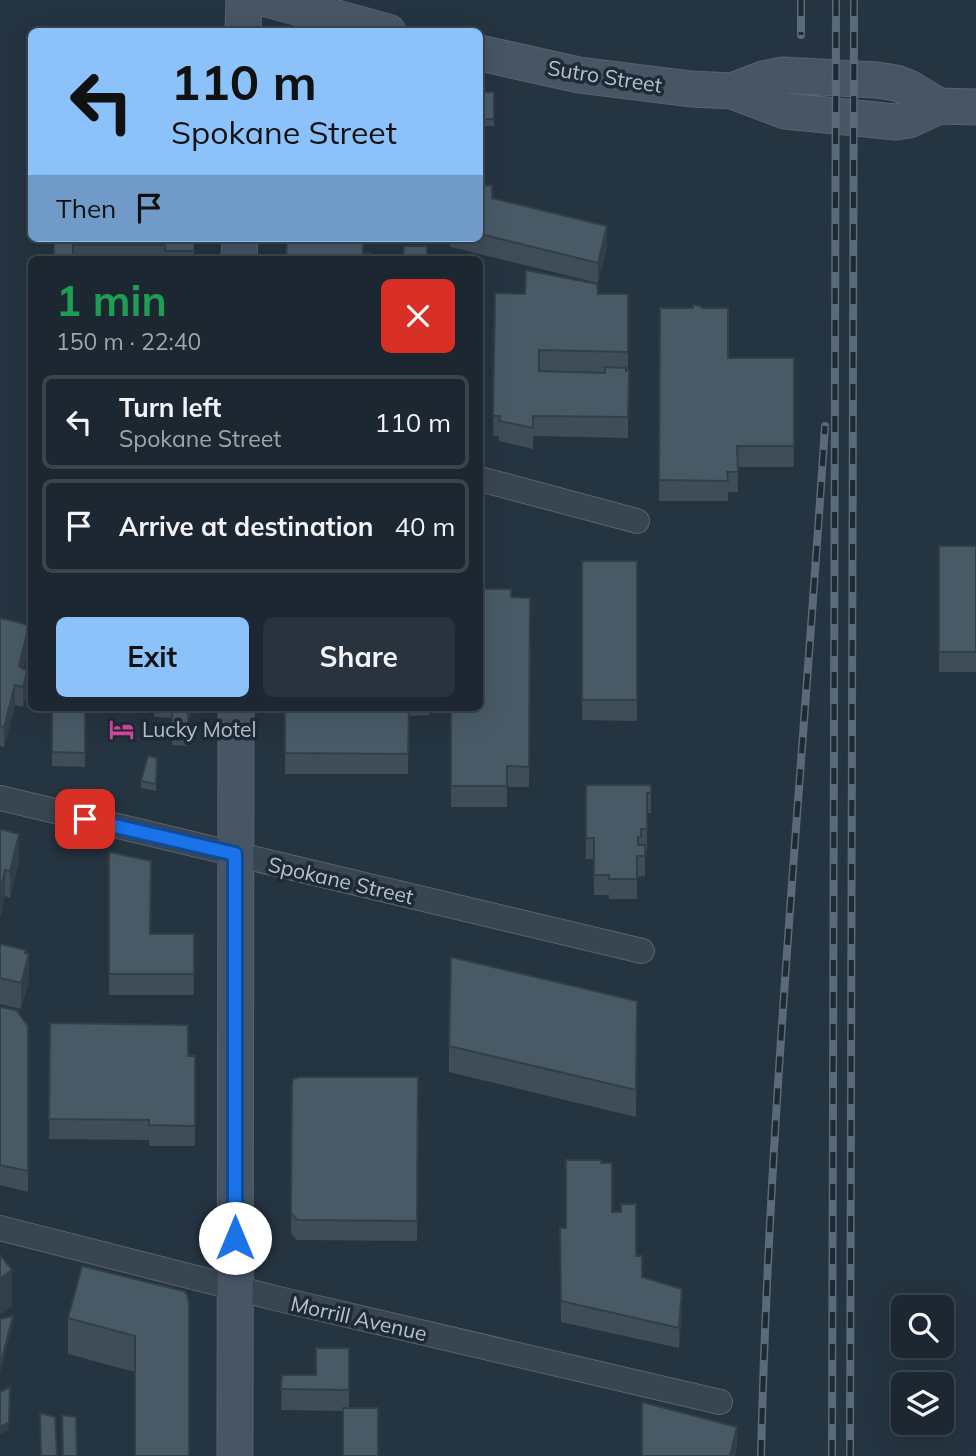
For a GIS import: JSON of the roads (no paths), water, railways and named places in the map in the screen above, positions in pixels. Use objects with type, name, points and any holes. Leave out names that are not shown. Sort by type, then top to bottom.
[{"type":"main road","points":[[243,28],[244,0]]},
{"type":"main road","points":[[270,0],[373,28]]},
{"type":"main road","name":"Sutro Street","points":[[483,54],[579,75],[677,88],[732,91],[782,75],[877,80],[909,88],[939,106],[976,107]]},
{"type":"main road","points":[[235,1456],[236,711]]},
{"type":"street","points":[[483,481],[638,521]]},
{"type":"street","name":"Spokane Street","points":[[0,799],[642,951]]},
{"type":"street","name":"Morrill Avenue","points":[[0,1228],[235,1289],[720,1402]]},
{"type":"railway","points":[[801,0],[801,35]]},
{"type":"railway","points":[[832,1456],[836,0]]},
{"type":"railway","points":[[850,1456],[854,0]]},
{"type":"railway","points":[[761,1456],[779,1069],[825,426]]},
{"type":"place","name":"Lucky Motel","points":[[122,729]]}]
